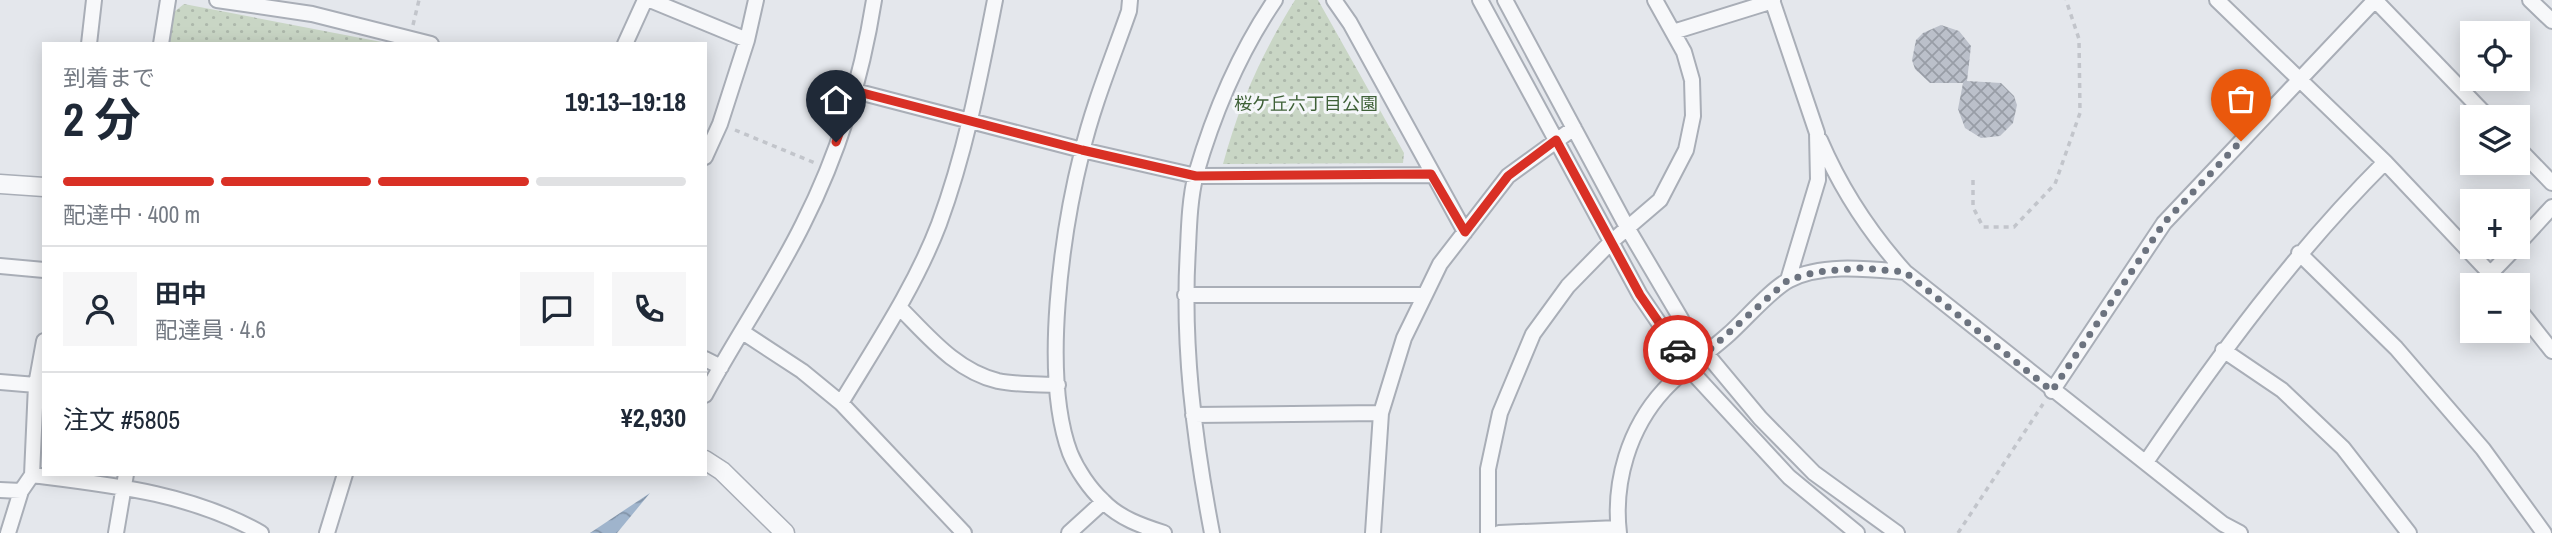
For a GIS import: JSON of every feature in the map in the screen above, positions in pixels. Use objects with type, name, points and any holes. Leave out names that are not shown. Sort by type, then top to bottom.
[{"type":"street","points":[[89,42],[94,0]]},
{"type":"street","points":[[161,42],[168,0]]},
{"type":"street","points":[[218,0],[312,14],[423,42]]},
{"type":"street","points":[[626,42],[648,0],[747,40]]},
{"type":"street","points":[[707,153],[720,124],[747,40],[756,0]]},
{"type":"street","points":[[707,392],[744,333],[805,222],[855,91],[874,0]]},
{"type":"street","points":[[841,402],[899,307],[938,226],[971,121],[995,0]]},
{"type":"street","points":[[1130,0],[1129,11],[1082,150],[1066,238],[1059,306],[1058,386],[1070,452],[1079,470],[1103,502],[1125,518],[1164,533]]},
{"type":"street","points":[[1212,533],[1193,415],[1185,295],[1196,176],[1222,98],[1247,41],[1275,0]]},
{"type":"street","points":[[1334,0],[1350,23],[1465,232]]},
{"type":"street","points":[[1480,0],[1640,295],[1689,368],[1789,477],[1857,533]]},
{"type":"street","points":[[1505,0],[1628,229],[1679,317],[1760,418],[1814,472],[1897,533]]},
{"type":"street","points":[[1488,533],[1488,469],[1500,413],[1533,334],[1567,286],[1611,242],[1660,200],[1686,150],[1693,116],[1692,80],[1684,52],[1655,0]]},
{"type":"street","points":[[2217,0],[2385,162],[2491,273],[2504,259]]},
{"type":"street","points":[[2052,391],[2164,223],[2375,0],[2476,105]]},
{"type":"street","points":[[2530,0],[2552,21]]},
{"type":"street","points":[[1673,32],[1772,1],[1817,133],[1835,174],[1881,246],[1905,272],[2052,391],[2146,462],[2225,529],[2240,533]]},
{"type":"street","points":[[855,91],[1082,150],[1196,176],[1431,174]]},
{"type":"street","points":[[1373,533],[1381,413],[1404,338],[1440,264],[1508,176],[1574,128]]},
{"type":"street","points":[[1788,280],[1818,180],[1817,133]]},
{"type":"street","points":[[2530,160],[2552,183]]},
{"type":"street","points":[[2146,462],[2223,350],[2299,253],[2385,162]]},
{"type":"street","points":[[0,184],[42,187]]},
{"type":"street","points":[[2530,231],[2552,207]]},
{"type":"street","points":[[2299,253],[2396,348],[2483,449],[2544,533]]},
{"type":"street","points":[[0,266],[42,270]]},
{"type":"street","points":[[1499,533],[1619,531],[1619,486],[1624,459],[1641,422],[1657,400],[1689,368],[1788,280],[1816,272],[1860,268],[1905,272]]},
{"type":"street","points":[[1185,295],[1425,295]]},
{"type":"street","points":[[899,307],[950,357],[984,377],[1001,382],[1058,386]]},
{"type":"street","points":[[2530,323],[2552,351]]},
{"type":"street","points":[[744,333],[802,371],[841,402],[964,533]]},
{"type":"street","points":[[2223,350],[2282,390],[2343,448],[2409,533]]},
{"type":"street","points":[[8,533],[21,491],[32,475],[36,385],[42,352]]},
{"type":"street","points":[[707,360],[721,367]]},
{"type":"street","points":[[0,382],[36,385]]},
{"type":"street","points":[[1193,415],[1381,413]]},
{"type":"street","points":[[707,461],[722,471],[779,531]]},
{"type":"street","points":[[32,475],[42,476]]},
{"type":"street","points":[[51,476],[125,480],[183,499],[261,533]]},
{"type":"street","points":[[327,533],[344,476]]},
{"type":"street","points":[[116,533],[125,480]]},
{"type":"street","points":[[0,490],[21,491]]},
{"type":"street","points":[[1069,533],[1103,502]]},
{"type":"path","points":[[1973,180],[1973,206],[1983,227],[2014,227],[2055,184],[2080,113],[2079,39],[2066,0]]},
{"type":"path","points":[[720,124],[827,168]]},
{"type":"path","points":[[1958,533],[2052,391]]},
{"type":"green space","name":"桜ケ丘六丁目公園","points":[[1295,0],[1318,0],[1404,153],[1403,163],[1223,164],[1253,79]]},
{"type":"green space","points":[[184,4],[382,42],[169,42],[174,12]]},
{"type":"water","points":[[650,493],[617,533],[590,533]]},
{"type":"building","points":[[1941,25],[1959,31],[1971,46],[1967,81],[2001,83],[2014,96],[2017,105],[2013,123],[2000,136],[1981,138],[1965,128],[1958,109],[1963,83],[1930,83],[1915,69],[1912,60],[1916,40],[1923,33]]},
{"type":"way so far","points":[[1678,350],[1689,368],[1788,280],[1816,272],[1860,268],[1905,272],[2052,391],[2164,223],[2241,141]]},
{"type":"route","points":[[836,142],[855,91],[1082,150],[1196,176],[1431,174],[1465,232],[1508,176],[1556,140],[1640,295],[1678,350]]}]
